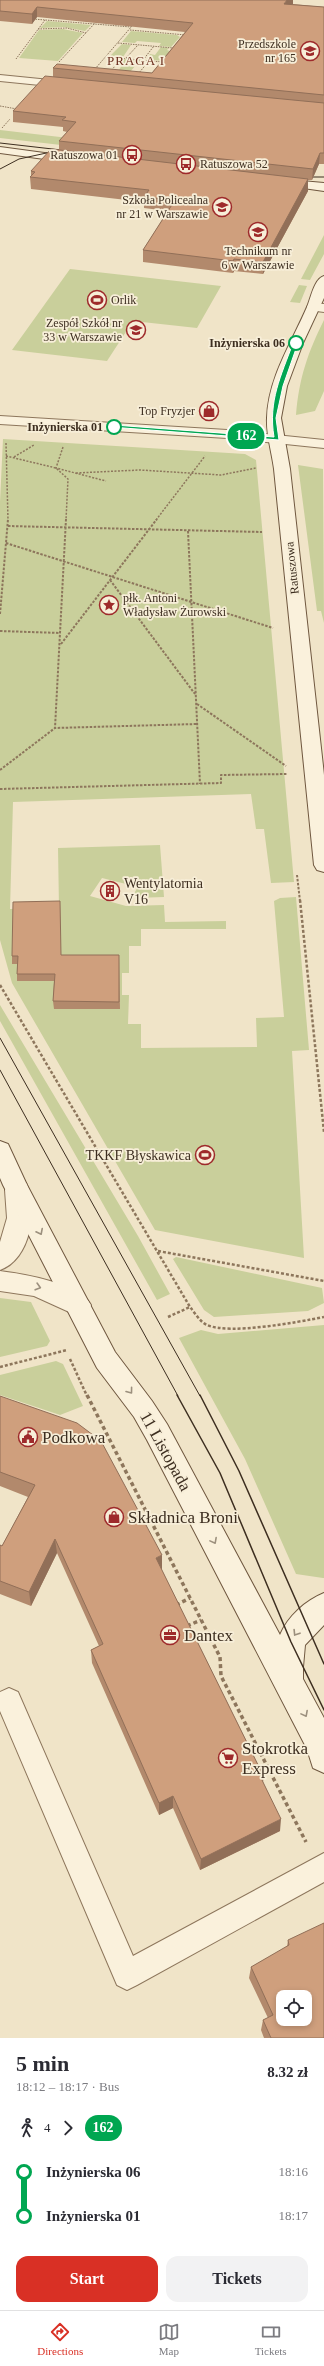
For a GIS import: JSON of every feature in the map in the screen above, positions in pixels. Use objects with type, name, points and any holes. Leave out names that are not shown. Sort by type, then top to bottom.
[{"type":"street","points":[[0,78],[83,86]]},
{"type":"street","points":[[0,150],[89,162]]},
{"type":"street","points":[[266,181],[324,187]]},
{"type":"street","name":"Ratuszowa","points":[[324,280],[319,308],[296,343],[280,386],[274,418],[324,865]]},
{"type":"street","points":[[0,420],[277,439],[324,444]]},
{"type":"street","name":"11 Listopada","points":[[0,1150],[15,1184],[106,1360],[143,1409],[156,1432],[323,1750]]},
{"type":"street","points":[[0,1260],[14,1240],[18,1231],[20,1202],[15,1184]]},
{"type":"street","points":[[0,1281],[37,1286],[78,1305]]},
{"type":"street","points":[[288,1682],[288,1660],[294,1634],[304,1622],[324,1607]]},
{"type":"lane","points":[[9,1701],[127,1975],[317,1858]]},
{"type":"path","points":[[30,19],[131,27]]},
{"type":"path","points":[[56,61],[60,62],[100,19]]},
{"type":"path","points":[[12,64],[45,20]]},
{"type":"path","points":[[92,73],[134,24]]},
{"type":"path","points":[[37,29],[67,28],[86,33]]},
{"type":"path","points":[[130,30],[191,35]]},
{"type":"path","points":[[181,39],[184,35]]},
{"type":"path","points":[[118,43],[173,48],[173,54]]},
{"type":"path","points":[[126,59],[138,45]]},
{"type":"path","points":[[143,60],[154,46]]},
{"type":"path","points":[[106,57],[166,62],[161,68]]},
{"type":"path","points":[[108,74],[121,58]]},
{"type":"path","points":[[141,78],[136,77],[149,61]]},
{"type":"path","points":[[0,106],[24,109]]},
{"type":"path","points":[[2,128],[10,119]]},
{"type":"path","points":[[0,614],[8,526],[6,442]]},
{"type":"path","points":[[14,457],[40,442]]},
{"type":"path","points":[[56,468],[63,446]]},
{"type":"path","points":[[61,645],[206,453]]},
{"type":"path","points":[[6,456],[106,481]]},
{"type":"path","points":[[76,473],[140,470],[191,474],[239,473],[260,467]]},
{"type":"path","points":[[55,728],[61,645],[62,563],[65,561],[65,528],[68,479],[56,468]]},
{"type":"path","points":[[8,526],[266,532]]},
{"type":"path","points":[[188,531],[193,604],[195,694],[200,784]]},
{"type":"path","points":[[6,543],[65,561],[110,579],[276,630]]},
{"type":"path","points":[[110,579],[195,694]]},
{"type":"path","points":[[0,631],[60,632]]},
{"type":"path","points":[[196,703],[288,768]]},
{"type":"path","points":[[0,770],[55,728],[197,724]]},
{"type":"path","points":[[0,789],[221,783],[220,775],[290,774]]},
{"type":"path","points":[[0,985],[190,1307],[207,1325],[227,1329],[324,1317]]},
{"type":"path","points":[[157,1251],[324,1281]]},
{"type":"path","points":[[168,1317],[190,1307]]},
{"type":"path","points":[[65,1343],[73,1368],[220,1657],[222,1676],[256,1744],[317,1858]]},
{"type":"path","points":[[0,1367],[68,1350]]},
{"type":"path","points":[[173,1606],[190,1598]]},
{"type":"path","points":[[183,1628],[201,1620]]},
{"type":"path","points":[[243,1751],[256,1744]]},
{"type":"green space","points":[[47,21],[91,25],[85,31],[64,27],[40,28]]},
{"type":"green space","points":[[63,29],[83,33],[58,61],[19,58],[39,30]]},
{"type":"green space","points":[[131,31],[177,35],[180,37],[171,47],[159,46],[161,43],[137,41],[135,43],[122,42]]},
{"type":"green space","points":[[122,44],[131,45],[123,57],[110,56]]},
{"type":"green space","points":[[161,47],[169,48],[167,50],[170,51],[162,61],[147,59],[150,54],[155,55]]},
{"type":"green space","points":[[122,59],[147,61],[143,65],[136,65],[130,72],[118,71],[123,64],[119,63]]},
{"type":"green space","points":[[0,130],[103,142],[96,149],[0,138]]},
{"type":"green space","points":[[324,235],[324,254],[310,280],[301,279]]},
{"type":"green space","name":"Orlik","points":[[70,269],[221,286],[197,328],[133,321],[107,361],[12,350]]},
{"type":"green space","points":[[299,285],[307,286],[300,303],[290,302]]},
{"type":"green space","points":[[324,320],[324,391],[315,411],[296,415],[299,389],[305,366],[313,343]]},
{"type":"green space","points":[[3,439],[245,454],[256,460],[294,882],[271,883],[264,829],[256,829],[251,794],[13,802],[10,909],[59,908],[58,848],[160,845],[164,897],[135,898],[133,895],[138,887],[102,878],[90,896],[126,906],[164,905],[165,922],[226,921],[226,929],[141,929],[141,946],[129,946],[129,973],[122,973],[122,995],[129,995],[128,1024],[141,1024],[141,1048],[257,1047],[256,1018],[284,1017],[274,901],[280,898],[296,897],[309,1050],[292,1051],[304,1258],[155,1230],[12,983],[0,940],[0,502]]},
{"type":"green space","points":[[298,465],[323,469],[324,623],[321,611],[317,611]]},
{"type":"green space","points":[[0,1005],[138,1236],[170,1294],[157,1300],[0,1021]]},
{"type":"green space","points":[[176,1257],[322,1288],[324,1303],[308,1311],[214,1317],[204,1310],[173,1259]]},
{"type":"green space","points":[[0,1298],[31,1302],[50,1341],[47,1346],[0,1357]]},
{"type":"green space","points":[[324,1325],[323,1578],[296,1574],[245,1459],[179,1338],[201,1330],[218,1334]]},
{"type":"green space","points":[[56,1361],[63,1364],[83,1406],[60,1415],[0,1395],[0,1375]]},
{"type":"building","points":[[0,0],[287,0],[284,4],[324,7],[324,95],[53,68],[57,64],[152,73],[193,23],[37,7],[32,14],[0,11]]},
{"type":"building","points":[[45,76],[324,103],[324,153],[320,153],[313,169],[59,141],[76,122],[62,120],[66,117],[13,111]]},
{"type":"building","points":[[51,149],[308,179],[263,262],[234,259],[233,261],[143,250],[175,200],[144,197],[149,190],[30,177],[35,172],[31,171]]},
{"type":"building","points":[[60,901],[61,955],[119,955],[119,1002],[53,1001],[55,974],[17,974],[18,956],[12,956],[13,902]]},
{"type":"building","points":[[0,1396],[77,1423],[101,1441],[162,1555],[156,1558],[264,1777],[261,1778],[281,1819],[201,1859],[173,1796],[159,1803],[91,1650],[103,1644],[55,1539],[29,1592],[0,1581],[0,1545],[2,1546],[35,1485],[0,1472]]},
{"type":"building","points":[[324,1923],[324,2038],[271,2038],[263,2020],[273,2015],[251,1967],[289,1945],[288,1940]]},
{"type":"tram line","points":[[0,143],[70,151]]},
{"type":"tram line","points":[[0,169],[19,159],[51,152]]},
{"type":"tram line","points":[[302,177],[324,177]]},
{"type":"tram line","points":[[0,1038],[200,1396]]},
{"type":"tram line","points":[[0,1070],[178,1396]]},
{"type":"tram line","points":[[177,1395],[220,1473],[291,1642],[324,1710]]},
{"type":"tram line","points":[[200,1395],[239,1471],[324,1664]]},
{"type":"bus line","name":"162","points":[[114,427],[227,434],[277,439],[274,418],[280,386],[296,343]]},
{"type":"place","name":"Przedszkole nr 165","points":[[310,51]]},
{"type":"place","name":"Ratuszowa 01","points":[[132,155]]},
{"type":"place","name":"Ratuszowa 52","points":[[186,164]]},
{"type":"place","name":"Szkoła Policealna nr 21 w Warszawie","points":[[222,207]]},
{"type":"place","name":"Technikum nr 6 w Warszawie","points":[[258,232]]},
{"type":"place","name":"Orlik","points":[[97,300]]},
{"type":"place","name":"Zespół Szkół nr 33 w Warszawie","points":[[136,330]]},
{"type":"place","name":"Inżynierska 06","points":[[296,343]]},
{"type":"place","name":"Top Fryzjer","points":[[209,411]]},
{"type":"place","name":"Inżynierska 01","points":[[114,427]]},
{"type":"place","name":"płk. Antoni Władysław Żurowski","points":[[109,605]]},
{"type":"place","name":"Wentylatornia V16","points":[[110,891]]},
{"type":"place","name":"TKKF Błyskawica","points":[[205,1155]]},
{"type":"place","name":"Podkowa","points":[[28,1437]]},
{"type":"place","name":"Składnica Broni","points":[[114,1517]]},
{"type":"place","name":"Dantex","points":[[170,1635]]},
{"type":"place","name":"Stokrotka Express","points":[[228,1758]]},
{"type":"district","name":"PRAGA I","points":[[136,60]]}]
